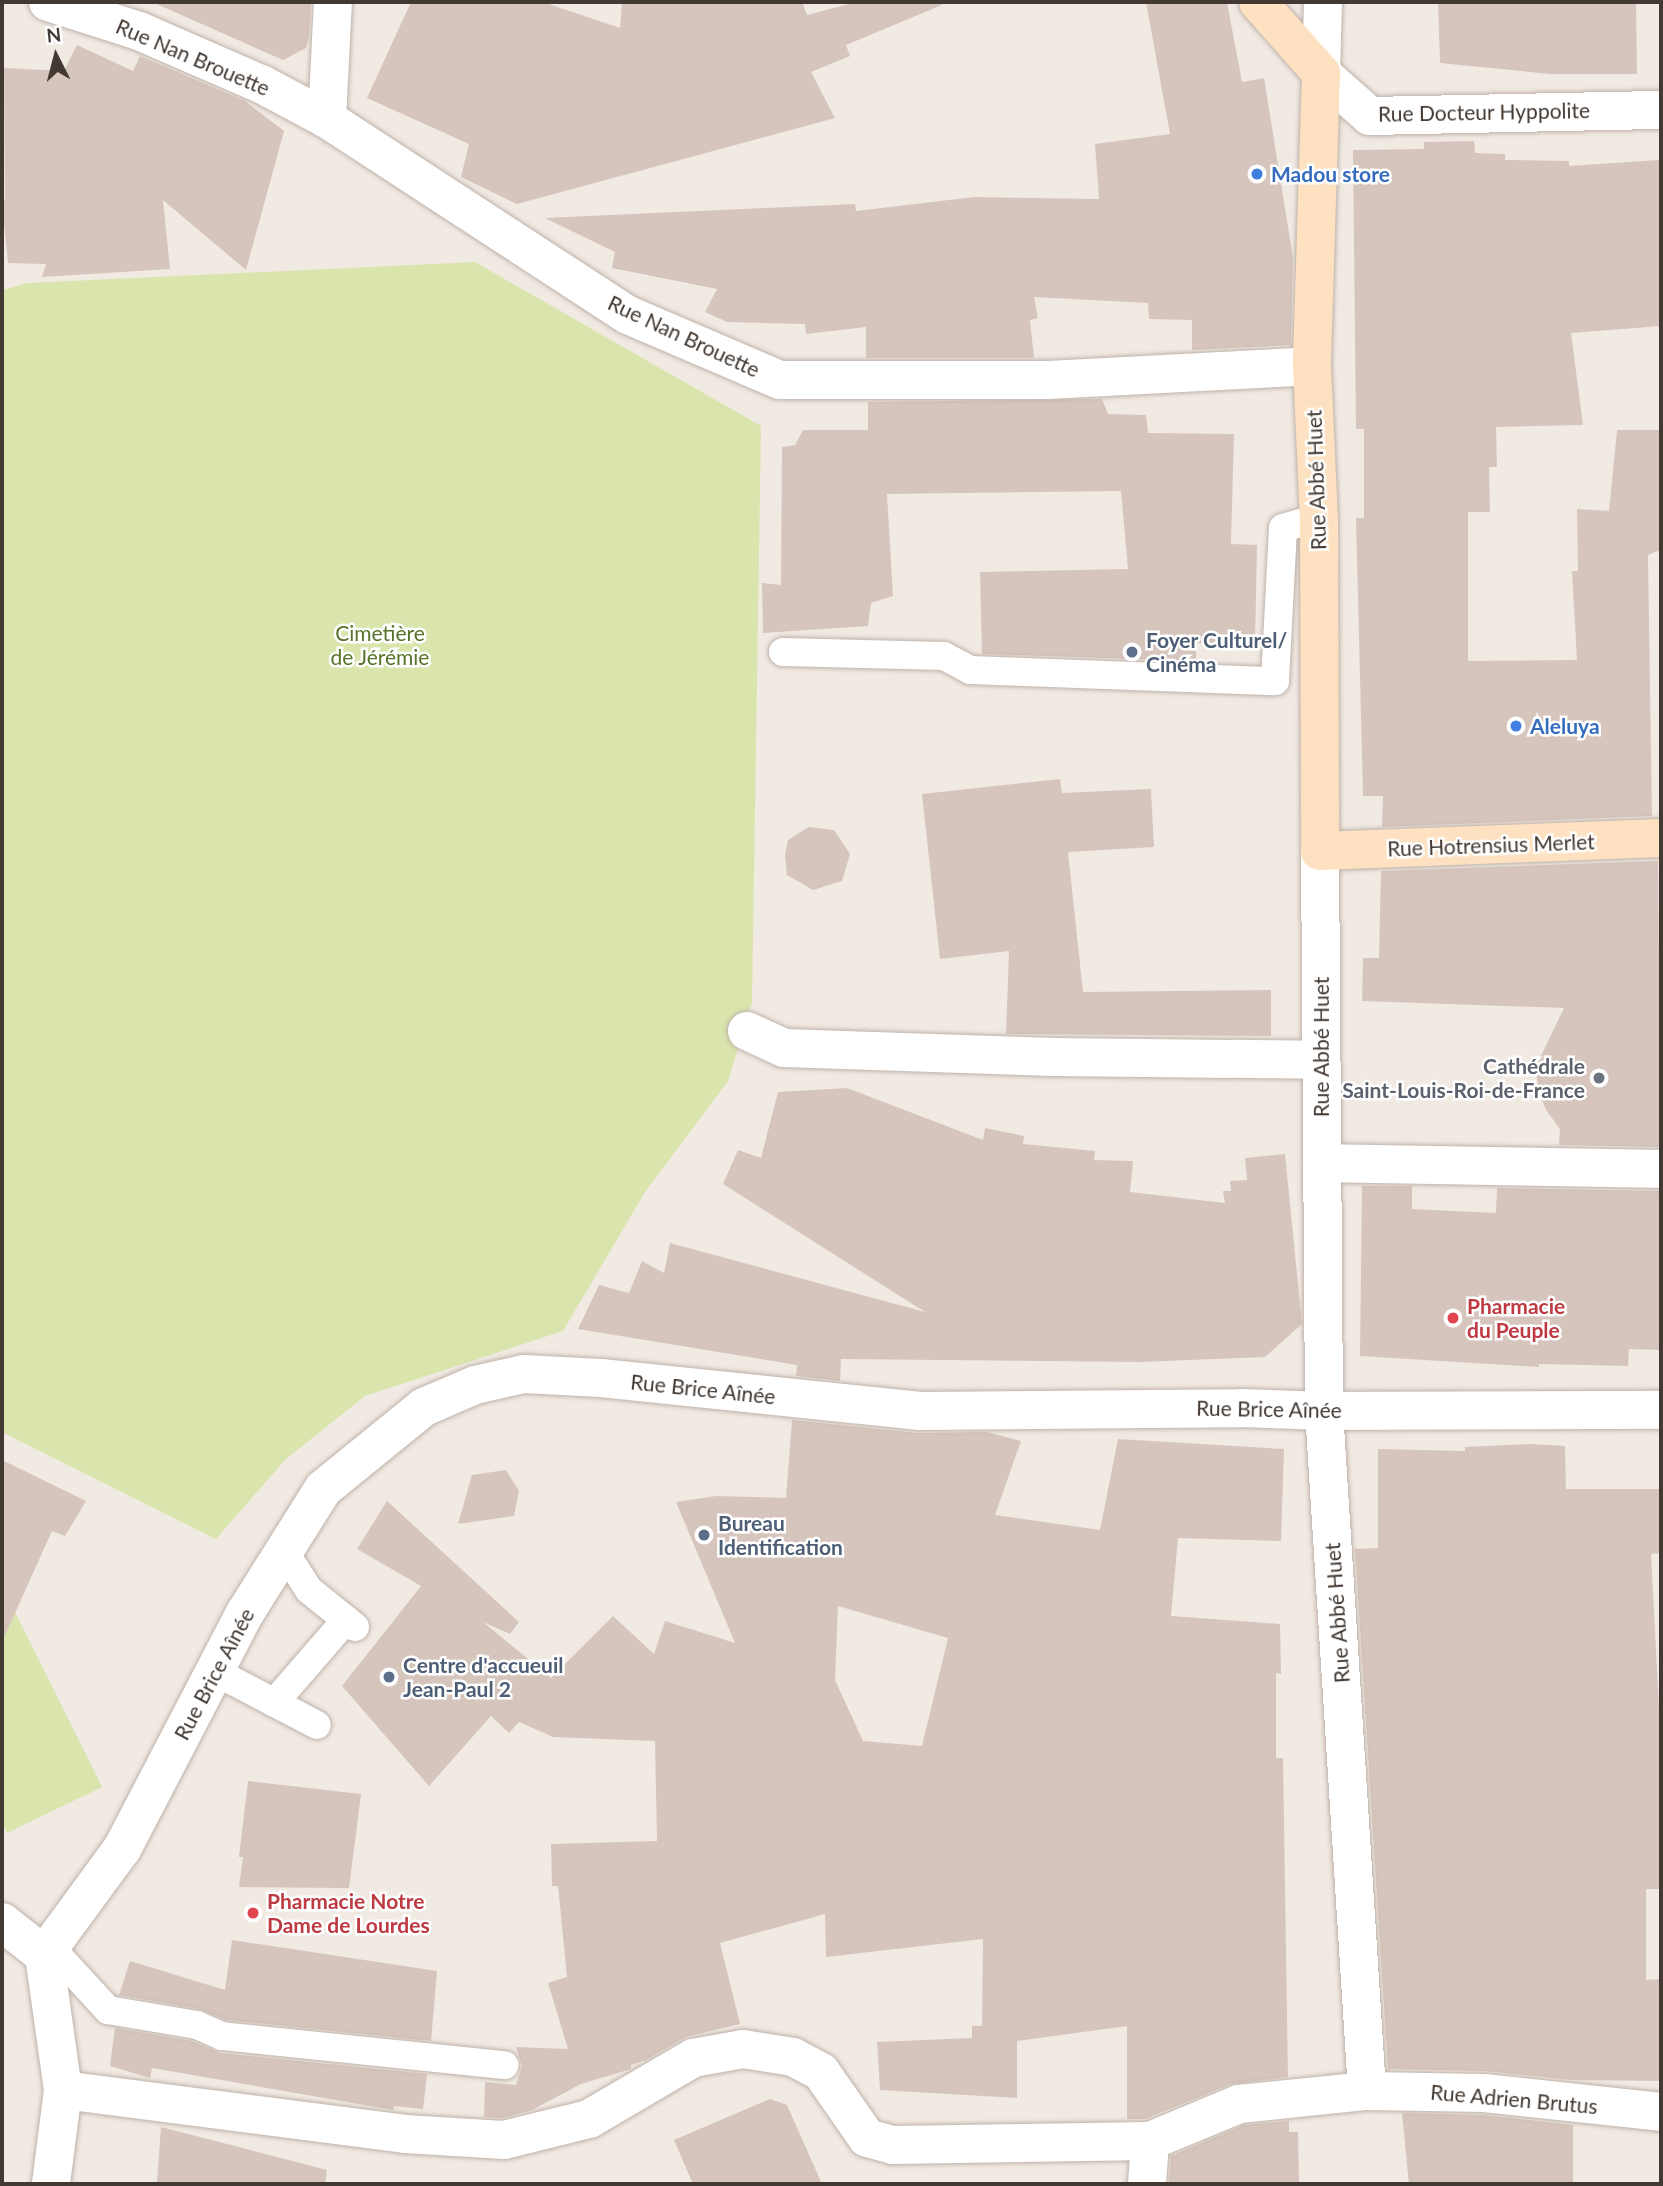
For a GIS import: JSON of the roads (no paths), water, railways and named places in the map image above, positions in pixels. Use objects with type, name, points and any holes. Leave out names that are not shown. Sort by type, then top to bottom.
[{"type":"main road","points":[[1258,2],[1321,73]]},
{"type":"main road","name":"Rue Abbé Huet","points":[[1321,73],[1312,366],[1319,518],[1321,851]]},
{"type":"main road","name":"Rue Hotrensius Merlet","points":[[1321,851],[1661,838]]},
{"type":"street","name":"Rue Nan Brouette","points":[[48,2],[158,39],[263,85],[327,119],[628,315],[780,380],[1048,380],[1312,366]]},
{"type":"street","points":[[327,119],[333,2]]},
{"type":"street","name":"Rue Abbé Huet","points":[[1321,73],[1323,2]]},
{"type":"street","name":"Rue Docteur Hyppolite","points":[[1321,73],[1370,116],[1661,110]]},
{"type":"street","name":"Rue Abbé Huet","points":[[1321,851],[1320,1060],[1324,1411],[1367,2091]]},
{"type":"street","points":[[747,1031],[784,1048],[1053,1057],[1320,1060]]},
{"type":"street","points":[[1322,1163],[1661,1169]]},
{"type":"street","name":"Rue Brice Aînée","points":[[47,1951],[122,1849],[245,1613],[323,1489],[424,1407],[475,1385],[524,1374],[601,1378],[920,1411],[1242,1408],[1324,1411],[1661,1410]]},
{"type":"street","points":[[2,1922],[47,1951],[63,2090],[51,2184]]},
{"type":"street","points":[[63,2090],[405,2134],[504,2140],[589,2119],[693,2058],[743,2049],[793,2057],[821,2072],[867,2138],[893,2146],[1150,2141],[1147,2184]]},
{"type":"street","name":"Rue Adrien Brutus","points":[[1150,2141],[1239,2104],[1367,2091],[1484,2093],[1661,2112]]},
{"type":"lane","points":[[783,652],[944,656],[971,670],[1275,681],[1283,528],[1319,518]]},
{"type":"lane","points":[[274,1703],[350,1624],[309,1590],[284,1551]]},
{"type":"lane","points":[[214,1671],[317,1726]]},
{"type":"lane","points":[[47,1951],[108,2010],[197,2025],[222,2036],[505,2065]]},
{"type":"place","name":"Madou store","points":[[1257,174]]},
{"type":"place","name":"Foyer Culturel/ Cinéma","points":[[1132,652]]},
{"type":"place","name":"Aleluya","points":[[1516,726]]},
{"type":"place","name":"Cathédrale Saint-Louis-Roi-de-France","points":[[1599,1078]]},
{"type":"place","name":"Pharmacie du Peuple","points":[[1453,1318]]},
{"type":"place","name":"Bureau Identification","points":[[704,1535]]},
{"type":"place","name":"Centre d'accueuil Jean-Paul 2","points":[[389,1677]]},
{"type":"place","name":"Pharmacie Notre Dame de Lourdes","points":[[253,1913]]},
{"type":"park label","name":"Cimetière de Jérémie","points":[[380,645]]}]
